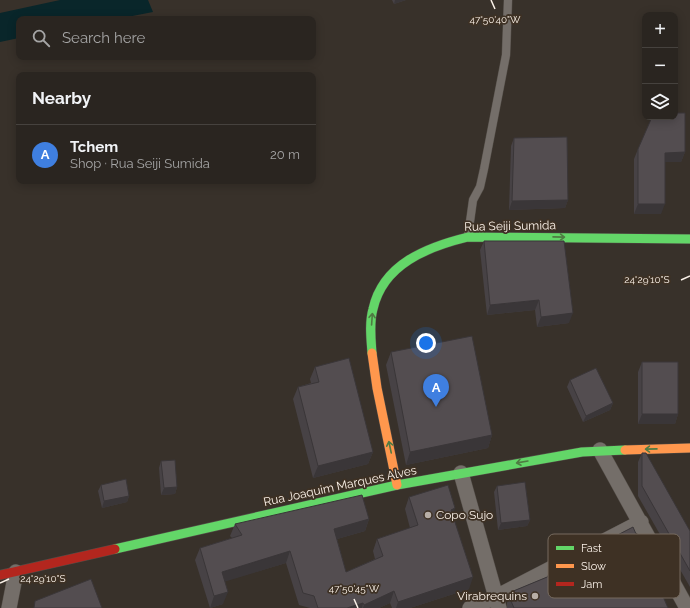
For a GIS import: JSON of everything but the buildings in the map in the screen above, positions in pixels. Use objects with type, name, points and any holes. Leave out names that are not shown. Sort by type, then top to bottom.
[{"type":"street","name":"Rua Seiji Sumida","points":[[397,485],[372,358],[372,315],[376,296],[387,279],[400,264],[422,251],[443,242],[468,237],[690,238]]},
{"type":"street","name":"Rua Joaquim Marques Alves","points":[[0,575],[397,485],[461,473],[600,450],[690,448]]},
{"type":"street","points":[[600,450],[647,534]]},
{"type":"street","points":[[461,473],[498,603]]},
{"type":"street","points":[[620,534],[641,522]]},
{"type":"street","points":[[9,608],[16,572]]},
{"type":"street","points":[[470,608],[498,603],[548,575]]},
{"type":"street","points":[[680,595],[687,608]]},
{"type":"lane","points":[[468,237],[473,200],[480,187],[506,55],[508,0]]},
{"type":"water","points":[[60,0],[148,0],[153,12],[132,16],[16,16],[16,39],[0,42],[0,13]]},
{"type":"traffic: fast","points":[[372,353],[371,320],[378,293],[386,280],[397,269],[409,260],[437,246],[468,237],[690,239]]},
{"type":"traffic: fast","points":[[115,549],[397,485],[582,452],[625,450]]},
{"type":"traffic: slow","points":[[372,353],[377,388],[397,485]]},
{"type":"traffic: slow","points":[[625,450],[690,448]]},
{"type":"traffic: jam","points":[[0,575],[115,549]]},
{"type":"place","name":"Tchem","points":[[436,407]]},
{"type":"place","name":"Copo Sujo","points":[[428,515]]},
{"type":"place","name":"Virabrequins","points":[[535,596]]}]
